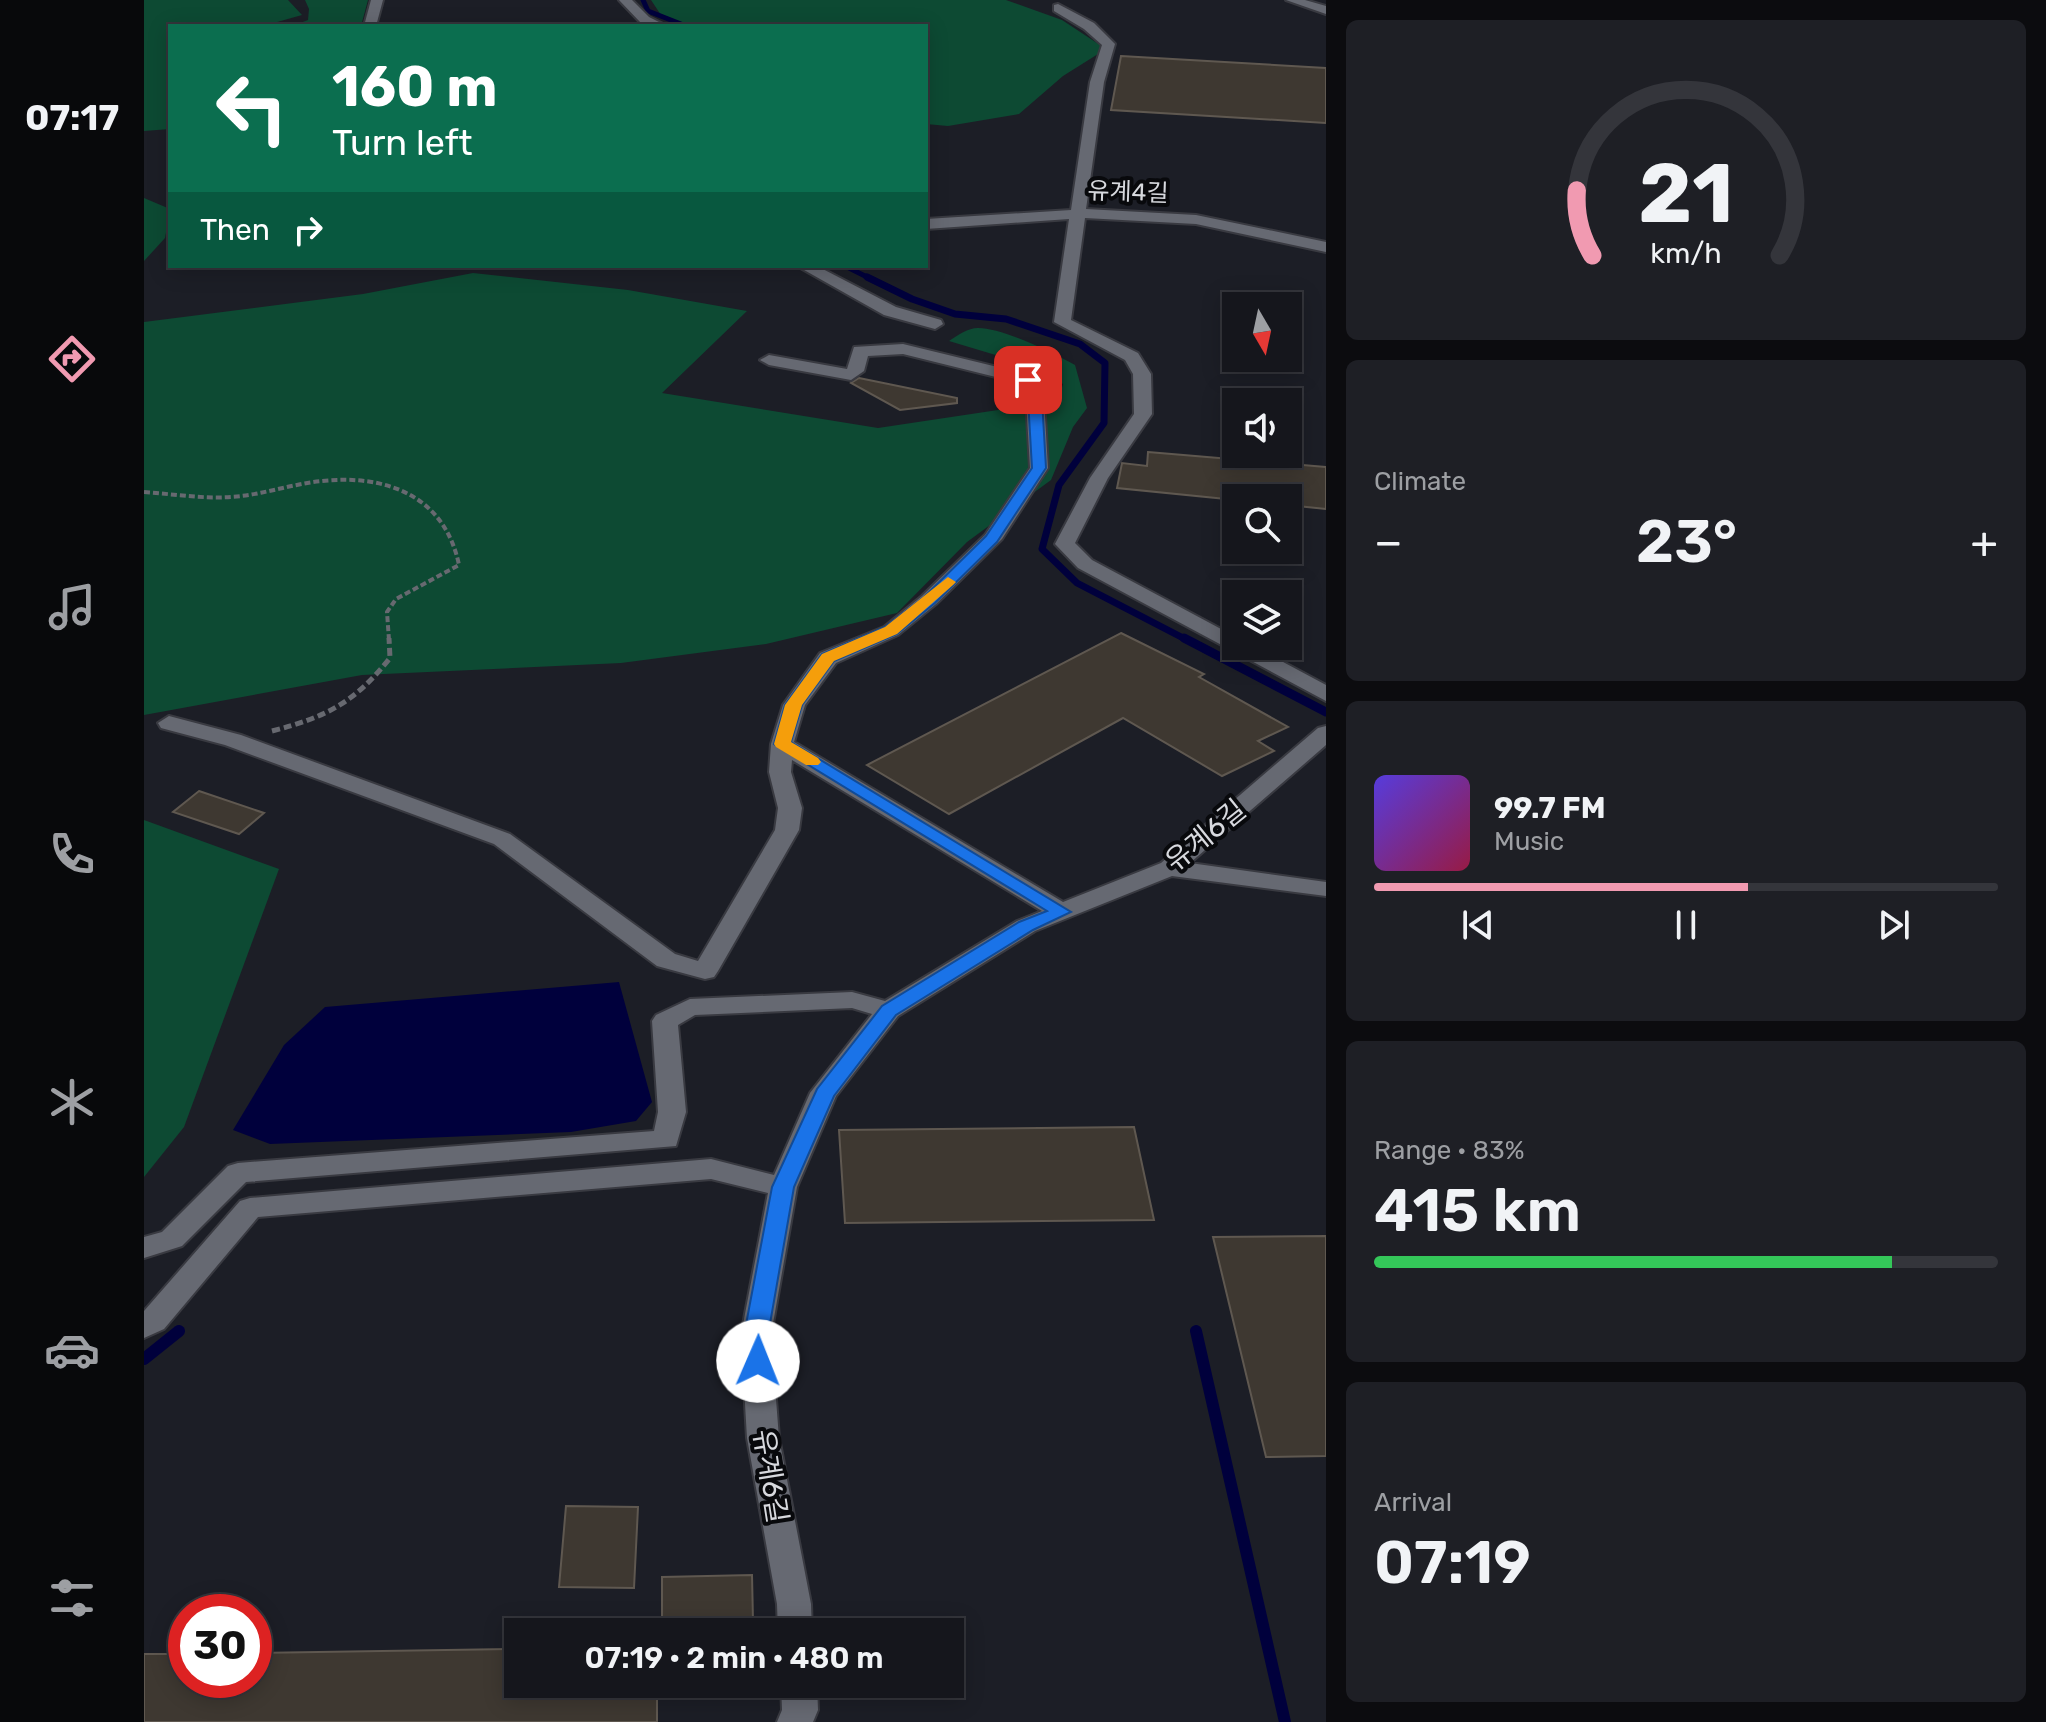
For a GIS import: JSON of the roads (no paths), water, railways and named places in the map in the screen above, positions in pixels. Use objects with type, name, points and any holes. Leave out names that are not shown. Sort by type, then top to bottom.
[{"type":"street","points":[[371,24],[377,0]]},
{"type":"street","points":[[625,0],[645,20],[656,24]]},
{"type":"street","points":[[1292,0],[1326,10]]},
{"type":"street","points":[[1058,8],[1089,26],[1109,44],[1097,82],[1062,322],[1132,357],[1142,374],[1143,414],[1099,478],[1065,544],[1085,564],[1326,694]]},
{"type":"street","name":"유계4길","points":[[928,224],[1078,214],[1151,215],[1203,220],[1326,247]]},
{"type":"street","points":[[808,268],[890,311],[935,324]]},
{"type":"street","points":[[169,723],[233,740],[502,839],[666,960],[705,971],[787,830],[790,808],[780,772],[782,744],[794,705],[828,658],[891,631],[929,600],[992,539],[1039,468],[1035,399],[1028,380],[903,349],[860,351],[858,367],[851,375],[769,360]]},
{"type":"street","name":"유계6길","points":[[794,1618],[763,1438],[756,1335],[783,1187],[824,1093],[889,1010],[1026,926],[1170,868],[1325,735]]},
{"type":"street","points":[[782,744],[1061,912]]},
{"type":"street","points":[[1170,868],[1326,889]]},
{"type":"street","points":[[144,1248],[172,1239],[238,1173],[666,1139],[672,1112],[665,1021],[690,1007],[852,1000],[889,1010]]},
{"type":"street","points":[[144,1327],[153,1321],[250,1208],[711,1169],[783,1187]]},
{"type":"street","points":[[795,1722],[800,1710],[800,1698]]},
{"type":"waterway","points":[[643,0],[648,11],[681,24]]},
{"type":"waterway","points":[[849,268],[867,277]]},
{"type":"waterway","points":[[867,277],[912,299],[955,314],[1006,319],[1080,344],[1105,363],[1104,423],[1059,485],[1042,549],[1077,583],[1187,640]]},
{"type":"waterway","points":[[867,277],[871,279]]},
{"type":"waterway","points":[[1184,638],[1326,712]]},
{"type":"waterway","points":[[144,1359],[179,1331]]},
{"type":"waterway","points":[[1196,1331],[1285,1722]]}]
